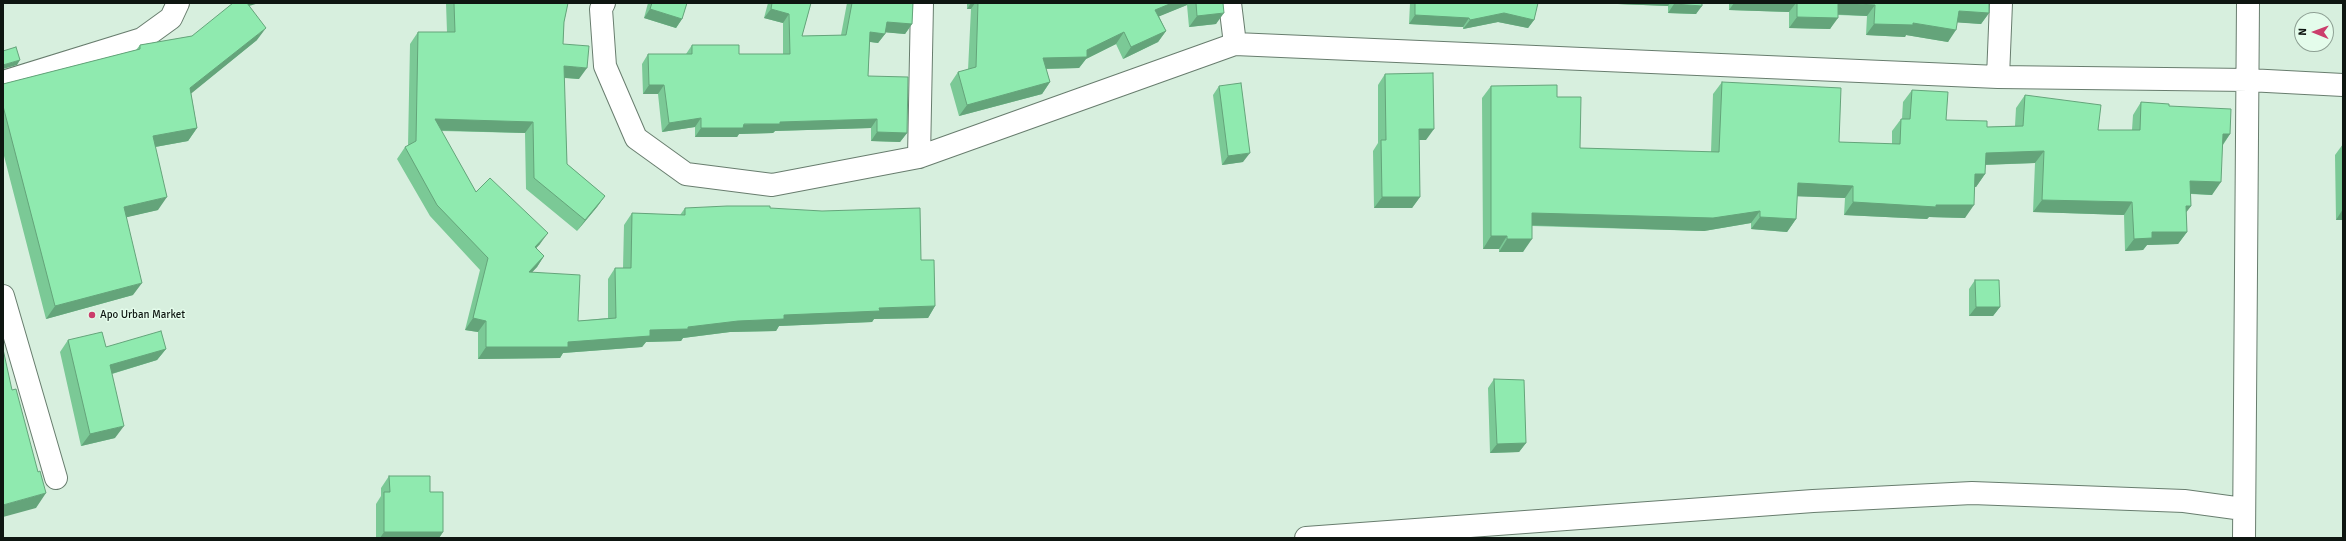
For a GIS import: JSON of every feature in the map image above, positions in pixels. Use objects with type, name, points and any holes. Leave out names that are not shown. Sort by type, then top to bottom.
[{"type":"street","points":[[3,82],[142,39],[171,18],[178,3]]},
{"type":"street","points":[[604,3],[601,9],[604,66],[636,138],[686,174],[772,184],[919,157],[1235,44],[1998,77],[2248,80],[2343,85]]},
{"type":"street","points":[[919,157],[922,3]]},
{"type":"street","points":[[1230,3],[1235,44]]},
{"type":"street","points":[[1998,77],[2001,3]]},
{"type":"street","points":[[2244,538],[2243,510],[2248,3]]},
{"type":"street","points":[[3,296],[56,478]]},
{"type":"street","points":[[1306,538],[1635,516],[1813,501],[1972,493],[2184,501],[2243,510]]},
{"type":"building","points":[[233,3],[247,3],[266,28],[190,88],[197,128],[153,136],[167,197],[124,207],[142,283],[55,306],[3,106],[3,84],[140,49],[140,45],[192,36]]},
{"type":"building","points":[[454,3],[568,3],[564,22],[563,44],[589,46],[587,68],[564,66],[567,164],[605,196],[585,220],[534,178],[533,122],[435,119],[476,192],[490,178],[548,233],[535,247],[544,256],[529,272],[580,275],[578,321],[616,318],[615,268],[631,268],[632,213],[685,215],[685,208],[727,206],[770,206],[770,208],[822,211],[920,208],[921,260],[934,260],[935,306],[879,308],[880,311],[784,315],[784,319],[738,321],[688,327],[688,329],[650,330],[650,336],[568,342],[568,347],[486,347],[486,321],[473,318],[488,258],[437,205],[405,147],[416,141],[418,32],[455,32]]},
{"type":"building","points":[[652,3],[687,3],[682,19],[650,9]]},
{"type":"building","points":[[772,3],[811,3],[802,36],[846,35],[852,3],[913,3],[912,24],[887,22],[885,34],[870,32],[868,76],[908,77],[907,133],[877,132],[877,119],[780,122],[780,124],[744,124],[743,128],[701,128],[701,118],[669,123],[664,85],[649,85],[648,54],[692,54],[692,45],[739,45],[739,54],[790,54],[789,14],[771,9]]},
{"type":"building","points":[[978,3],[1172,3],[1155,10],[1166,31],[1131,47],[1124,32],[1087,50],[1087,57],[1043,58],[1050,82],[967,105],[958,72],[976,67]]},
{"type":"building","points":[[1196,3],[1223,3],[1224,13],[1197,16]]},
{"type":"building","points":[[1415,3],[1538,3],[1534,20],[1504,13],[1470,20],[1469,18],[1415,15]]},
{"type":"building","points":[[1702,3],[1702,6],[1674,4]]},
{"type":"building","points":[[1797,3],[1838,3],[1838,18],[1797,17]]},
{"type":"building","points":[[1840,3],[1989,3],[1989,13],[1959,11],[1956,30],[1913,23],[1913,25],[1874,24],[1875,5]]},
{"type":"building","points":[[16,47],[20,60],[3,65],[3,51]]},
{"type":"building","points":[[1433,73],[1434,129],[1419,129],[1420,197],[1382,197],[1381,140],[1386,140],[1385,74]]},
{"type":"building","points":[[1722,82],[1841,88],[1839,142],[1900,144],[1901,119],[1910,119],[1912,90],[1948,92],[1946,120],[1987,121],[1987,127],[2023,126],[2025,95],[2101,105],[2098,130],[2140,130],[2141,102],[2169,104],[2169,106],[2231,109],[2230,134],[2223,134],[2221,182],[2190,181],[2191,206],[2186,206],[2187,232],[2152,232],[2152,238],[2134,239],[2132,202],[2042,200],[2044,151],[1986,153],[1985,174],[1975,174],[1974,205],[1936,205],[1936,207],[1853,202],[1853,186],[1798,183],[1796,219],[1760,217],[1760,211],[1713,218],[1532,213],[1532,239],[1507,239],[1507,236],[1491,236],[1491,86],[1557,85],[1557,97],[1581,97],[1580,148],[1719,152]]},
{"type":"building","points":[[1241,83],[1250,153],[1228,156],[1219,86]]},
{"type":"building","points":[[1975,280],[1999,280],[2000,307],[1976,307]]},
{"type":"building","points":[[161,331],[166,349],[110,365],[124,426],[90,434],[68,340],[102,332],[106,347]]},
{"type":"building","points":[[3,349],[12,390],[16,389],[38,472],[40,471],[46,493],[3,505]]},
{"type":"building","points":[[1494,379],[1524,380],[1526,443],[1497,444]]},
{"type":"building","points":[[389,476],[430,476],[430,492],[443,492],[443,532],[384,532],[384,492],[390,492]]},
{"type":"place","name":"Apo Urban Market","points":[[92,315]]}]
